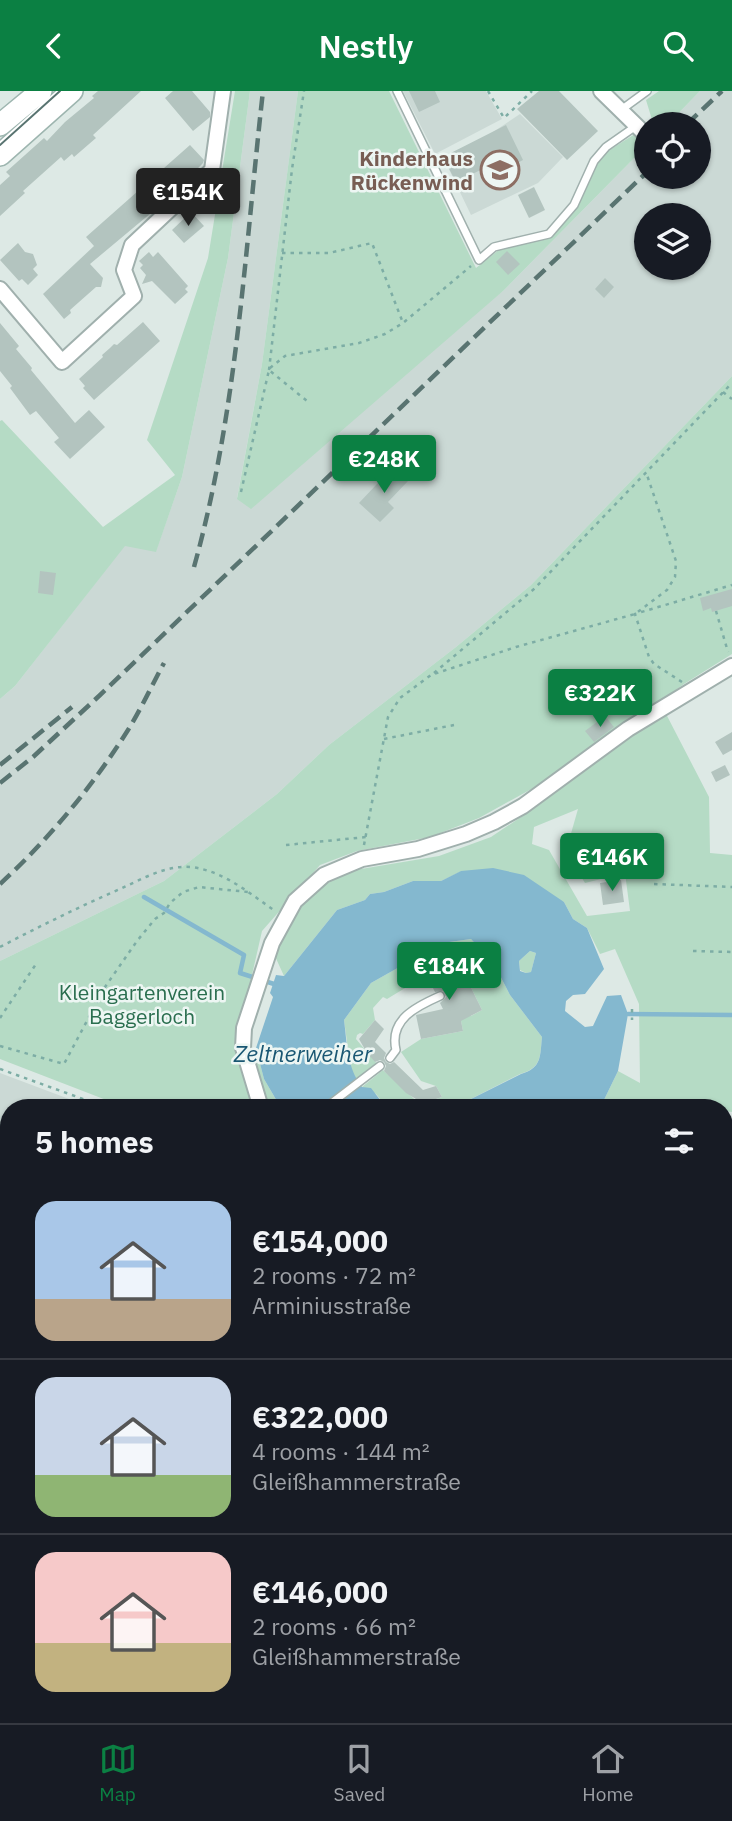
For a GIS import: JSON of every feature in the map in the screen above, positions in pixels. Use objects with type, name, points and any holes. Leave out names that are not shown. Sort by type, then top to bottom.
[{"type":"main road","points":[[3,118],[41,91]]},
{"type":"main road","points":[[0,155],[72,91]]},
{"type":"street","points":[[0,289],[62,362],[134,296],[124,270],[132,246],[212,170],[223,91]]},
{"type":"street","points":[[601,91],[634,124]]},
{"type":"street","points":[[3,118],[22,136]]},
{"type":"street","points":[[258,1099],[243,1048],[244,1028],[272,943],[295,901],[324,875],[362,859],[418,849],[466,834],[523,806],[628,729],[689,691],[730,659]]},
{"type":"lane","points":[[397,91],[479,260],[494,247],[549,234],[574,205],[594,161],[606,147],[634,134]]},
{"type":"lane","points":[[621,111],[647,91]]},
{"type":"lane","points":[[390,1058],[396,1050],[394,1030],[419,1006],[440,996]]},
{"type":"lane","points":[[337,1099],[380,1066]]},
{"type":"path","points":[[241,492],[269,370],[304,91]]},
{"type":"path","points":[[488,91],[504,118],[532,91]]},
{"type":"path","points":[[282,253],[329,253],[372,243],[403,323]]},
{"type":"path","points":[[269,370],[285,356],[359,343],[384,334],[403,323],[479,260]]},
{"type":"path","points":[[269,370],[307,401]]},
{"type":"path","points":[[362,859],[388,717],[400,698],[534,589],[732,383]]},
{"type":"path","points":[[723,392],[732,399]]},
{"type":"path","points":[[635,614],[667,590],[675,577],[676,561],[646,472]]},
{"type":"path","points":[[431,675],[516,647],[732,585]]},
{"type":"path","points":[[716,611],[730,659]]},
{"type":"path","points":[[635,614],[649,657],[663,671],[679,678],[689,691]]},
{"type":"path","points":[[384,739],[454,725]]},
{"type":"path","points":[[286,845],[366,837]]},
{"type":"path","points":[[0,947],[60,915],[164,870],[190,867],[215,873],[286,916]]},
{"type":"path","points":[[654,884],[732,887]]},
{"type":"path","points":[[0,1046],[64,1064],[105,987],[137,940],[155,919],[164,913],[170,903],[183,892],[199,887],[248,891]]},
{"type":"path","points":[[693,951],[732,951]]},
{"type":"path","points":[[0,1018],[36,964]]},
{"type":"path","points":[[632,1009],[632,1020]]},
{"type":"path","points":[[0,1069],[83,1099]]},
{"type":"shaded area","points":[[250,91],[298,91],[262,364],[237,498],[503,291],[634,158],[634,189],[711,189],[711,112],[680,112],[700,91],[732,91],[732,376],[531,585],[329,745],[277,794],[164,881],[0,961],[0,699],[15,686],[125,545],[156,551],[182,477],[228,258]]},
{"type":"shaded area","points":[[403,91],[486,91],[502,119],[435,154]]},
{"type":"shaded area","name":"Kinderhaus Rückenwind","points":[[520,114],[563,157],[538,183],[471,215],[443,157],[490,134]]},
{"type":"shaded area","points":[[0,1073],[69,1099],[0,1099]]},
{"type":"green space","points":[[235,91],[250,91],[228,258],[182,477],[156,552],[125,546],[15,686],[0,699],[0,421],[2,420],[103,527],[175,475],[147,440],[208,258]]},
{"type":"green space","points":[[298,91],[389,91],[476,268],[500,249],[550,238],[575,210],[599,161],[608,151],[634,135],[634,158],[503,291],[251,509],[237,499],[262,364]]},
{"type":"green space","points":[[659,91],[700,91],[680,112],[650,112],[646,100]]},
{"type":"green space","name":"Kleingartenverein Baggerloch","points":[[732,376],[732,654],[684,684],[562,772],[479,818],[430,837],[357,851],[320,865],[262,931],[243,1014],[238,1062],[256,1048],[264,1079],[276,1099],[104,1099],[0,1059],[0,961],[164,881],[277,794],[329,745],[531,585]]},
{"type":"green space","points":[[665,712],[709,797],[710,853],[732,855],[732,1099],[604,1099],[618,1071],[640,1083],[639,1004],[615,949],[600,954],[587,928],[573,919],[564,902],[462,871],[441,881],[413,881],[384,892],[370,894],[365,900],[337,910],[284,976],[274,954],[299,905],[343,872],[439,856],[491,837]],"holes":[[[578,809],[570,837],[583,859],[577,870],[585,883],[625,873],[630,911],[587,916],[549,850],[532,844],[534,827]]]},
{"type":"green space","points":[[471,939],[494,964],[510,995],[542,1037],[536,1065],[471,1099],[436,1099],[442,1097],[436,1086],[421,1081],[401,1052],[421,1039],[463,1031],[458,1006],[463,1000],[471,1016],[482,1010],[456,957],[387,999],[383,997],[373,1008],[375,1020],[363,1034],[357,1035],[356,1039],[377,1064],[356,1080],[351,1070],[344,1020],[371,983],[442,943]]},
{"type":"green space","points":[[530,951],[536,953],[531,972],[526,973],[520,970],[519,961]]},
{"type":"green space","points":[[383,1070],[414,1099],[380,1099],[362,1087]]},
{"type":"water","name":"Zeltnerweiher","points":[[493,868],[524,875],[564,902],[573,919],[587,928],[604,969],[585,994],[573,995],[566,1001],[565,1011],[585,1027],[593,1026],[607,996],[621,995],[628,1014],[618,1071],[604,1099],[471,1099],[533,1068],[539,1060],[542,1037],[510,995],[494,964],[471,939],[442,943],[371,983],[344,1020],[353,1072],[362,1087],[371,1088],[379,1099],[276,1099],[264,1079],[256,1048],[273,997],[270,993],[276,975],[284,976],[337,910],[365,900],[370,894],[384,892],[413,881],[441,881],[461,871]],"holes":[[[530,951],[536,953],[531,972],[520,971],[519,961]]]},
{"type":"building","points":[[98,91],[141,91],[93,135],[96,138],[74,157],[72,154],[64,161],[61,157],[0,216],[0,185],[10,176],[6,172],[44,138],[47,141],[94,98],[92,96]]},
{"type":"building","points":[[173,91],[192,91],[210,112],[210,117],[193,131],[165,98]]},
{"type":"building","points":[[409,91],[435,91],[440,102],[419,112]]},
{"type":"building","points":[[539,91],[559,91],[598,131],[567,160],[517,109]]},
{"type":"building","points":[[506,125],[523,160],[508,168],[503,159],[456,182],[443,157]]},
{"type":"building","points":[[190,145],[204,160],[203,163],[169,198],[90,264],[103,278],[101,287],[96,287],[70,310],[71,313],[64,319],[43,294],[94,246],[86,237]]},
{"type":"building","points":[[534,187],[545,210],[529,218],[518,195]]},
{"type":"building","points":[[191,212],[204,226],[184,243],[172,230]]},
{"type":"building","points":[[18,243],[25,252],[33,254],[37,265],[33,269],[38,275],[28,285],[22,279],[19,281],[0,260]]},
{"type":"building","points":[[507,251],[520,264],[508,275],[496,262]]},
{"type":"building","points":[[149,252],[153,257],[158,252],[188,286],[185,289],[188,292],[175,304],[152,281],[142,284],[146,275],[140,268],[143,265],[139,261]]},
{"type":"building","points":[[605,278],[614,287],[604,298],[595,289]]},
{"type":"building","points":[[143,322],[160,341],[94,400],[79,379],[114,344],[117,345]]},
{"type":"building","points":[[0,323],[19,346],[16,349],[31,370],[75,423],[89,410],[105,427],[70,459],[54,442],[59,438],[36,411],[30,415],[0,371]]},
{"type":"building","points":[[393,467],[408,481],[388,502],[394,508],[380,522],[359,503]]},
{"type":"building","points":[[40,571],[56,573],[53,595],[38,593]]},
{"type":"building","points":[[732,589],[732,606],[712,612],[711,608],[703,611],[700,598]]},
{"type":"building","points":[[605,716],[614,727],[594,742],[585,731]]},
{"type":"building","points":[[732,732],[732,750],[723,755],[715,742]]},
{"type":"building","points":[[725,765],[730,775],[716,782],[711,772]]},
{"type":"building","points":[[621,880],[624,902],[603,905],[600,883]]},
{"type":"building","points":[[456,957],[482,1010],[461,1021],[463,1031],[421,1039],[416,1015],[443,1009],[440,1003],[446,997],[443,991],[435,992],[429,980],[435,977],[431,970]]},
{"type":"building","points":[[375,1020],[384,1029],[375,1042],[386,1053],[386,1062],[394,1062],[423,1090],[436,1086],[442,1097],[416,1099],[406,1093],[384,1071],[384,1062],[375,1062],[359,1039]]},
{"type":"waterway","points":[[144,897],[244,955],[240,973],[274,984]]},
{"type":"waterway","points":[[628,1014],[732,1015]]},
{"type":"tram line","points":[[0,145],[60,91]]},
{"type":"railway","points":[[194,567],[209,509],[230,391],[263,91]]},
{"type":"railway","points":[[700,112],[722,91]]},
{"type":"railway","points":[[0,783],[33,757],[99,696],[634,184]]},
{"type":"railway","points":[[0,884],[53,831],[100,772],[133,722],[164,663]]},
{"type":"railway","points":[[0,765],[72,707]]},
{"type":"place","name":"Kinderhaus Rückenwind","points":[[500,170]]}]
